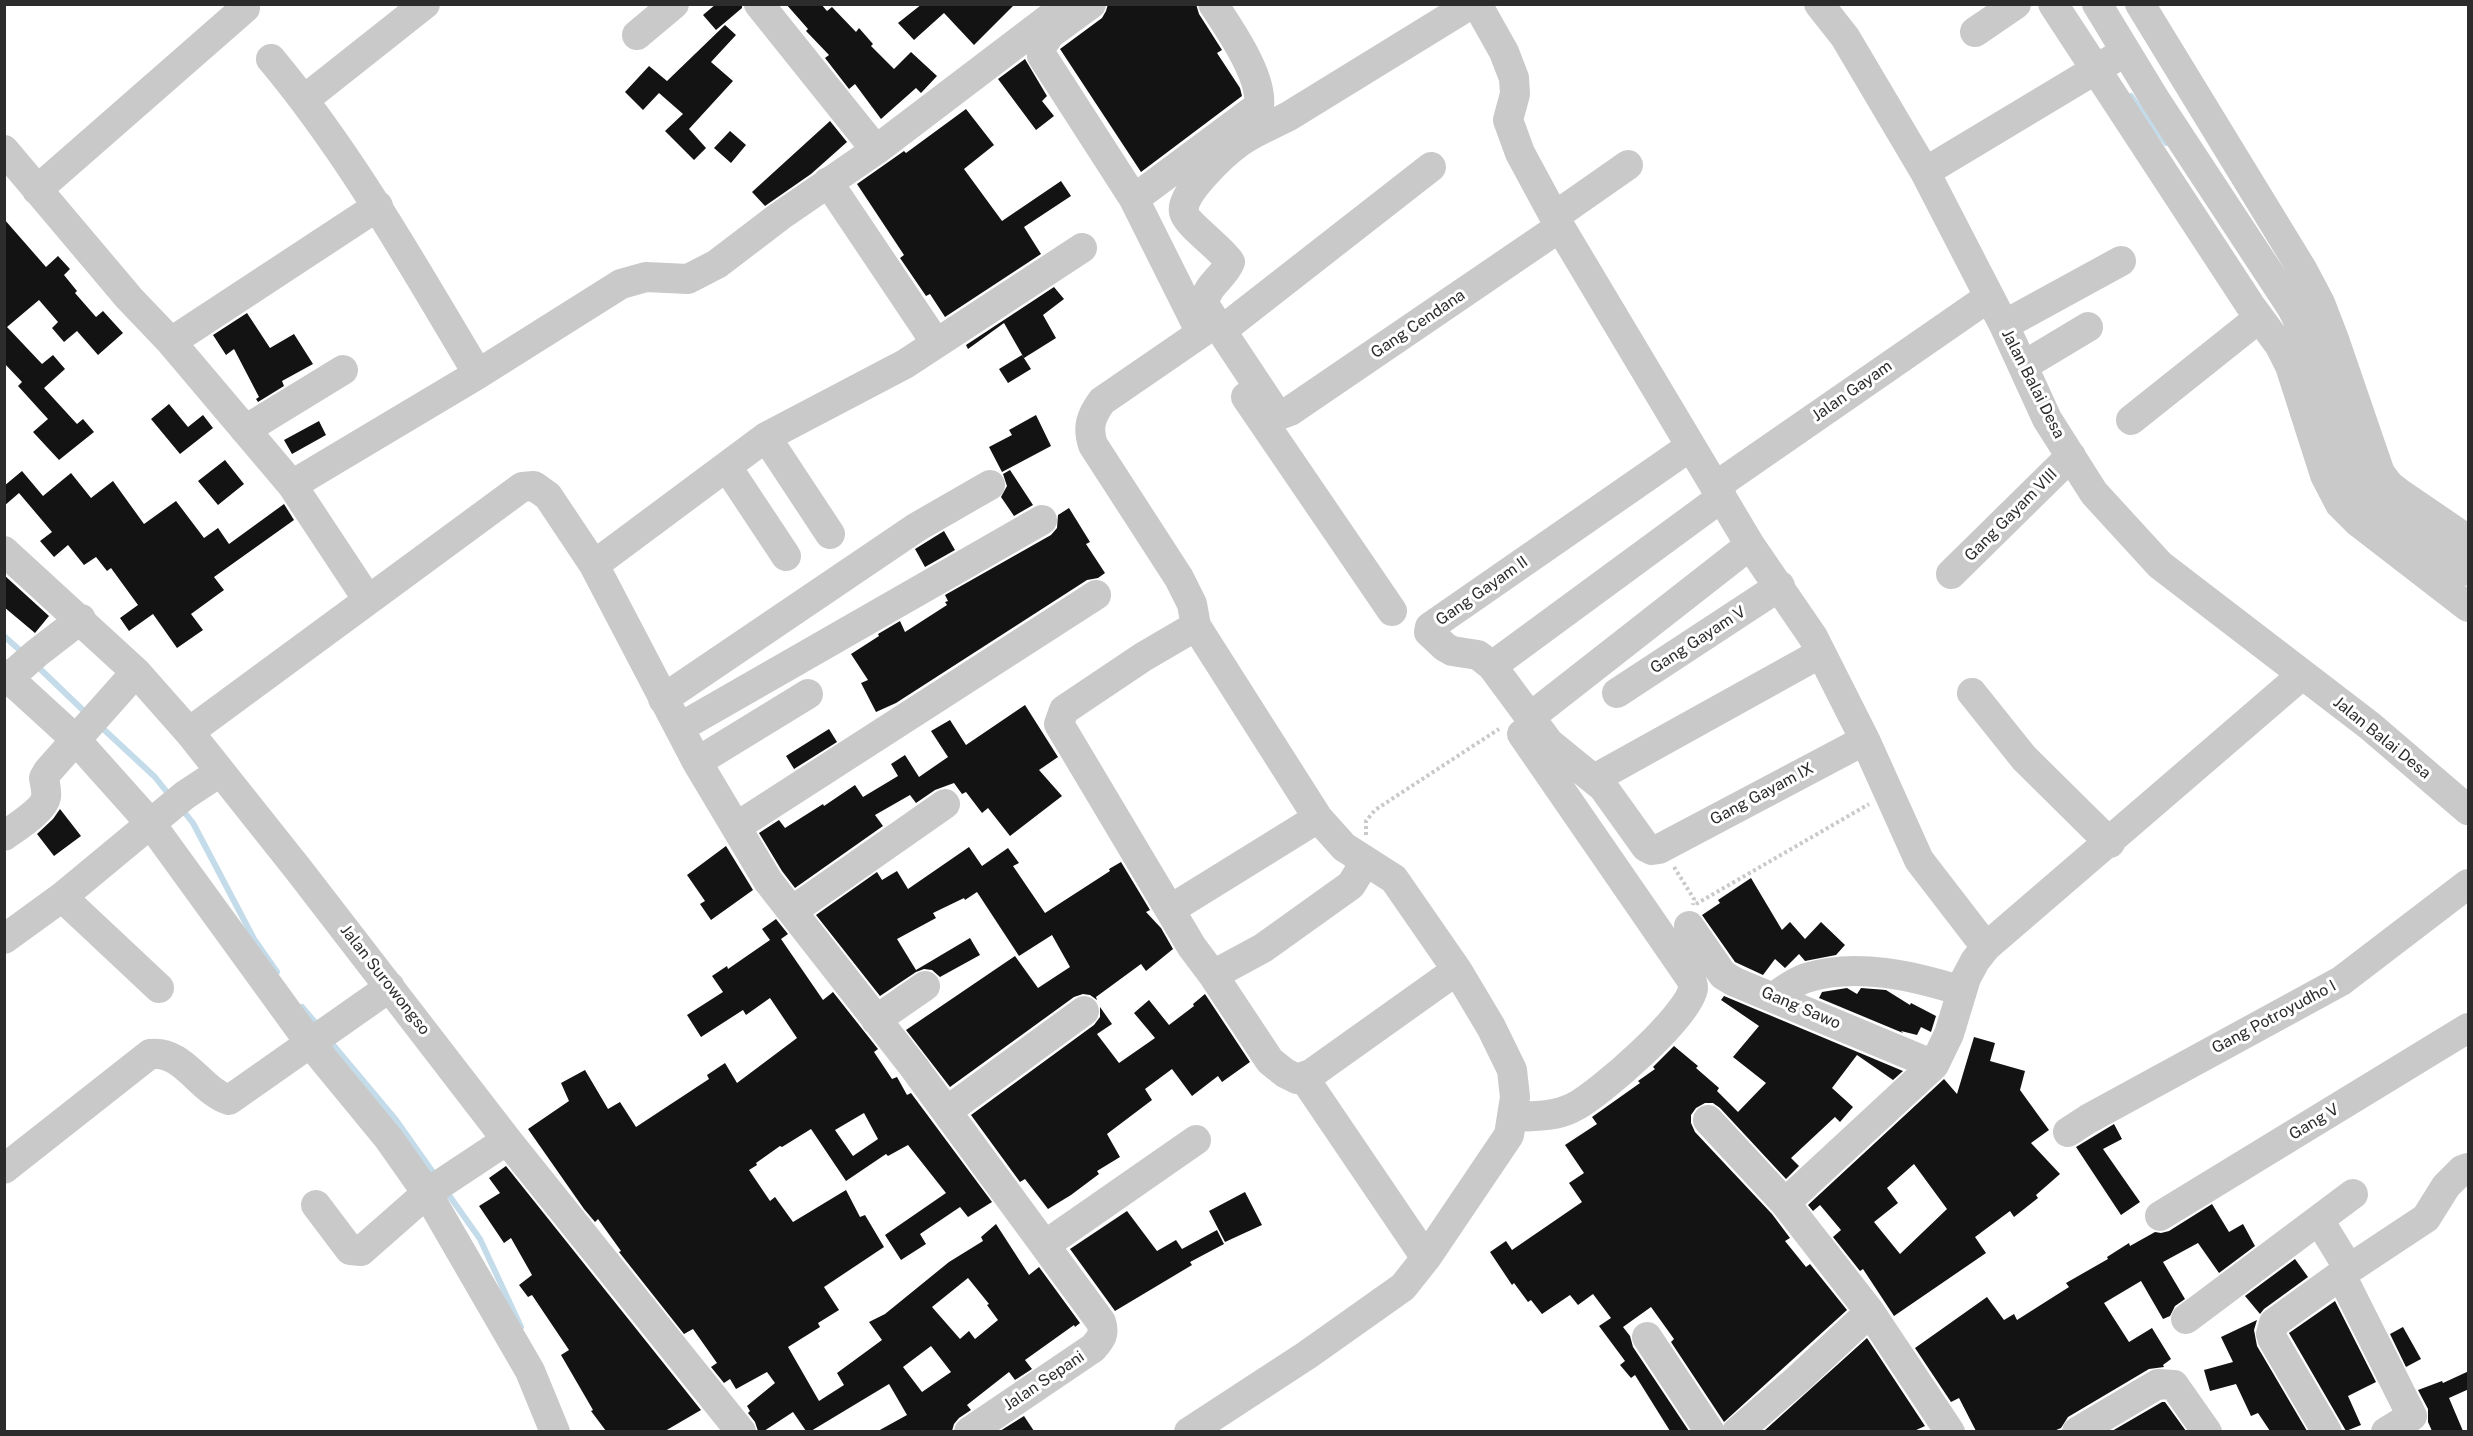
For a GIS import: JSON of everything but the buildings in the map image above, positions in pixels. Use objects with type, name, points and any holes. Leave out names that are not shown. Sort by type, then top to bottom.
[{"type":"street","points":[[305,99],[425,4]]},
{"type":"street","points":[[637,35],[674,4]]},
{"type":"street","points":[[759,4],[876,150]]},
{"type":"street","points":[[292,485],[478,374],[621,284],[646,277],[688,279],[717,264],[828,182],[876,150],[1053,18],[1068,4]]},
{"type":"street","points":[[1091,4],[1050,34],[1041,46],[1042,56],[1134,199],[1211,332],[1392,611]]},
{"type":"street","points":[[1134,199],[1259,106],[1258,88],[1239,44],[1213,4]]},
{"type":"street","points":[[1211,332],[1204,301],[1209,289],[1223,274],[1230,262],[1200,230],[1188,221],[1184,212],[1184,203],[1190,192],[1239,142],[1289,116],[1472,4]]},
{"type":"street","points":[[1477,4],[1504,52],[1514,78],[1515,94],[1508,120],[1520,153],[1557,221],[1750,545],[1780,586],[1821,653],[1865,740],[1919,860],[1986,947]]},
{"type":"street","name":"Jalan Balai Desa","points":[[1819,4],[1845,37],[1925,172],[2004,325],[2047,419],[2094,494],[2160,565],[2370,726],[2469,810]]},
{"type":"street","points":[[1975,32],[2016,4]]},
{"type":"street","points":[[2053,4],[2111,60],[2283,295],[2292,341],[2359,486],[2369,499],[2469,571]]},
{"type":"street","points":[[2097,4],[2111,60],[2259,318],[2292,341]]},
{"type":"street","points":[[2140,4],[2302,269],[2320,303],[2380,473],[2399,493],[2469,540]]},
{"type":"street","points":[[37,190],[245,8]]},
{"type":"street","points":[[271,59],[305,99],[378,206],[478,374]]},
{"type":"street","points":[[1925,172],[2111,60]]},
{"type":"street","points":[[4,150],[292,485],[368,600]]},
{"type":"street","name":"Gang Cendana","points":[[1211,332],[1274,410],[1282,414],[1290,411],[1557,221],[1628,165]]},
{"type":"street","points":[[1189,1431],[1307,1355],[1404,1287],[1509,1135],[1515,1097],[1512,1071],[1491,1027],[1457,970],[1394,879],[1344,847],[1318,818],[1196,626],[1192,604],[1179,578],[1093,445],[1088,430],[1093,413],[1102,401],[1211,332],[1431,167]]},
{"type":"street","points":[[828,182],[936,343]]},
{"type":"street","points":[[171,342],[378,206]]},
{"type":"street","points":[[594,565],[766,437],[904,364],[1082,248]]},
{"type":"street","points":[[2004,325],[2121,261]]},
{"type":"street","name":"Jalan Gayam","points":[[1492,666],[1719,491],[1989,297]]},
{"type":"street","points":[[2131,420],[2259,318]]},
{"type":"street","points":[[2023,366],[2088,327]]},
{"type":"street","points":[[2292,341],[2290,366],[2325,475],[2340,504],[2371,533],[2469,607]]},
{"type":"street","points":[[245,430],[343,370]]},
{"type":"street","points":[[766,437],[830,534]]},
{"type":"street","name":"Gang Gayam II","points":[[1659,849],[1652,850],[1646,847],[1606,791],[1524,724],[1492,666],[1478,655],[1452,651],[1445,647],[1428,632],[1428,629],[1691,446]]},
{"type":"street","name":"Gang Gayam VIII","points":[[1951,574],[2071,456]]},
{"type":"street","points":[[727,467],[786,556]]},
{"type":"street","points":[[663,699],[917,528],[990,485]]},
{"type":"street","points":[[189,732],[522,486],[534,486],[548,496],[594,565],[697,762],[768,881],[946,1111],[1045,1245],[1196,1140]]},
{"type":"street","points":[[679,728],[1042,520]]},
{"type":"street","points":[[1513,1117],[1550,1115],[1572,1108],[1599,1091],[1649,1048],[1686,1003],[1693,989],[1691,979],[1524,724],[1750,545]]},
{"type":"street","name":"Jalan Surowongso","points":[[4,551],[136,672],[189,732],[507,1140],[741,1431]]},
{"type":"street","name":"Gang Gayam V","points":[[1617,693],[1780,586]]},
{"type":"street","points":[[736,827],[1096,595]]},
{"type":"street","points":[[81,620],[15,672],[85,727],[167,810],[389,1139],[439,1186],[530,1371],[555,1431]]},
{"type":"street","points":[[1196,626],[1143,657],[1064,710],[1059,724],[1172,909],[1192,947],[1270,1061],[1297,1079],[1304,1078],[1457,970]]},
{"type":"street","points":[[1594,779],[1821,653]]},
{"type":"street","points":[[4,836],[46,801],[44,778],[85,727],[136,672]]},
{"type":"street","points":[[1785,1203],[1934,1065],[1949,1034],[1962,991],[1975,961],[1986,947],[2110,843],[2302,675]]},
{"type":"street","points":[[1972,693],[2024,758],[2110,843]]},
{"type":"street","points":[[697,762],[808,694]]},
{"type":"street","name":"Gang Gayam IX","points":[[1659,849],[1865,740]]},
{"type":"street","points":[[4,939],[62,897],[167,810],[220,772]]},
{"type":"street","points":[[792,911],[945,804]]},
{"type":"street","points":[[1172,909],[1318,818]]},
{"type":"street","points":[[1213,975],[1263,948],[1351,885],[1359,872],[1363,859]]},
{"type":"street","name":"Gang Potroyudho I","points":[[2068,1132],[2341,981],[2469,884]]},
{"type":"street","points":[[62,897],[159,988]]},
{"type":"street","name":"Gang Sawo","points":[[1691,916],[1723,975],[1934,1065]]},
{"type":"street","points":[[1774,997],[1807,978],[1852,972],[1917,977],[1962,991]]},
{"type":"street","points":[[876,1020],[925,986]]},
{"type":"street","points":[[4,1169],[150,1054],[161,1053],[176,1059],[218,1096],[229,1100],[390,987]]},
{"type":"street","points":[[946,1111],[1084,1011]]},
{"type":"street","name":"Gang V","points":[[2160,1216],[2469,1028]]},
{"type":"street","points":[[1304,1078],[1426,1258]]},
{"type":"street","points":[[1708,1120],[1785,1203],[1870,1312],[1950,1431]]},
{"type":"street","points":[[316,1205],[350,1250],[360,1251],[439,1186],[507,1140]]},
{"type":"street","points":[[2327,1431],[2273,1340],[2271,1329],[2278,1319],[2426,1218],[2446,1186],[2469,1168]]},
{"type":"street","points":[[2186,1319],[2353,1194]]},
{"type":"street","points":[[2319,1220],[2412,1416],[2386,1431]]},
{"type":"street","name":"Jalan Sepani","points":[[969,1431],[1093,1348],[1101,1339],[1104,1331],[1101,1322],[1045,1245]]},
{"type":"street","points":[[1737,1431],[1798,1379],[1870,1312]]},
{"type":"street","points":[[1647,1337],[1710,1431]]},
{"type":"street","points":[[2077,1431],[2158,1384],[2165,1383],[2174,1385],[2207,1431]]},
{"type":"path","points":[[1363,859],[1366,821],[1375,810],[1499,728],[1524,724]]},
{"type":"path","points":[[1691,916],[1838,821],[1890,793]]},
{"type":"path","points":[[1659,849],[1694,899],[1691,916]]},
{"type":"waterway","points":[[2131,96],[2166,143]]},
{"type":"waterway","points":[[4,636],[24,654]]},
{"type":"waterway","points":[[36,665],[87,714]]},
{"type":"waterway","points":[[99,725],[155,777],[170,796]]},
{"type":"waterway","points":[[181,808],[193,823],[254,939],[277,972]]},
{"type":"waterway","points":[[302,1007],[319,1027]]},
{"type":"waterway","points":[[329,1040],[396,1120],[437,1178]]},
{"type":"waterway","points":[[446,1191],[480,1239],[521,1327]]}]
